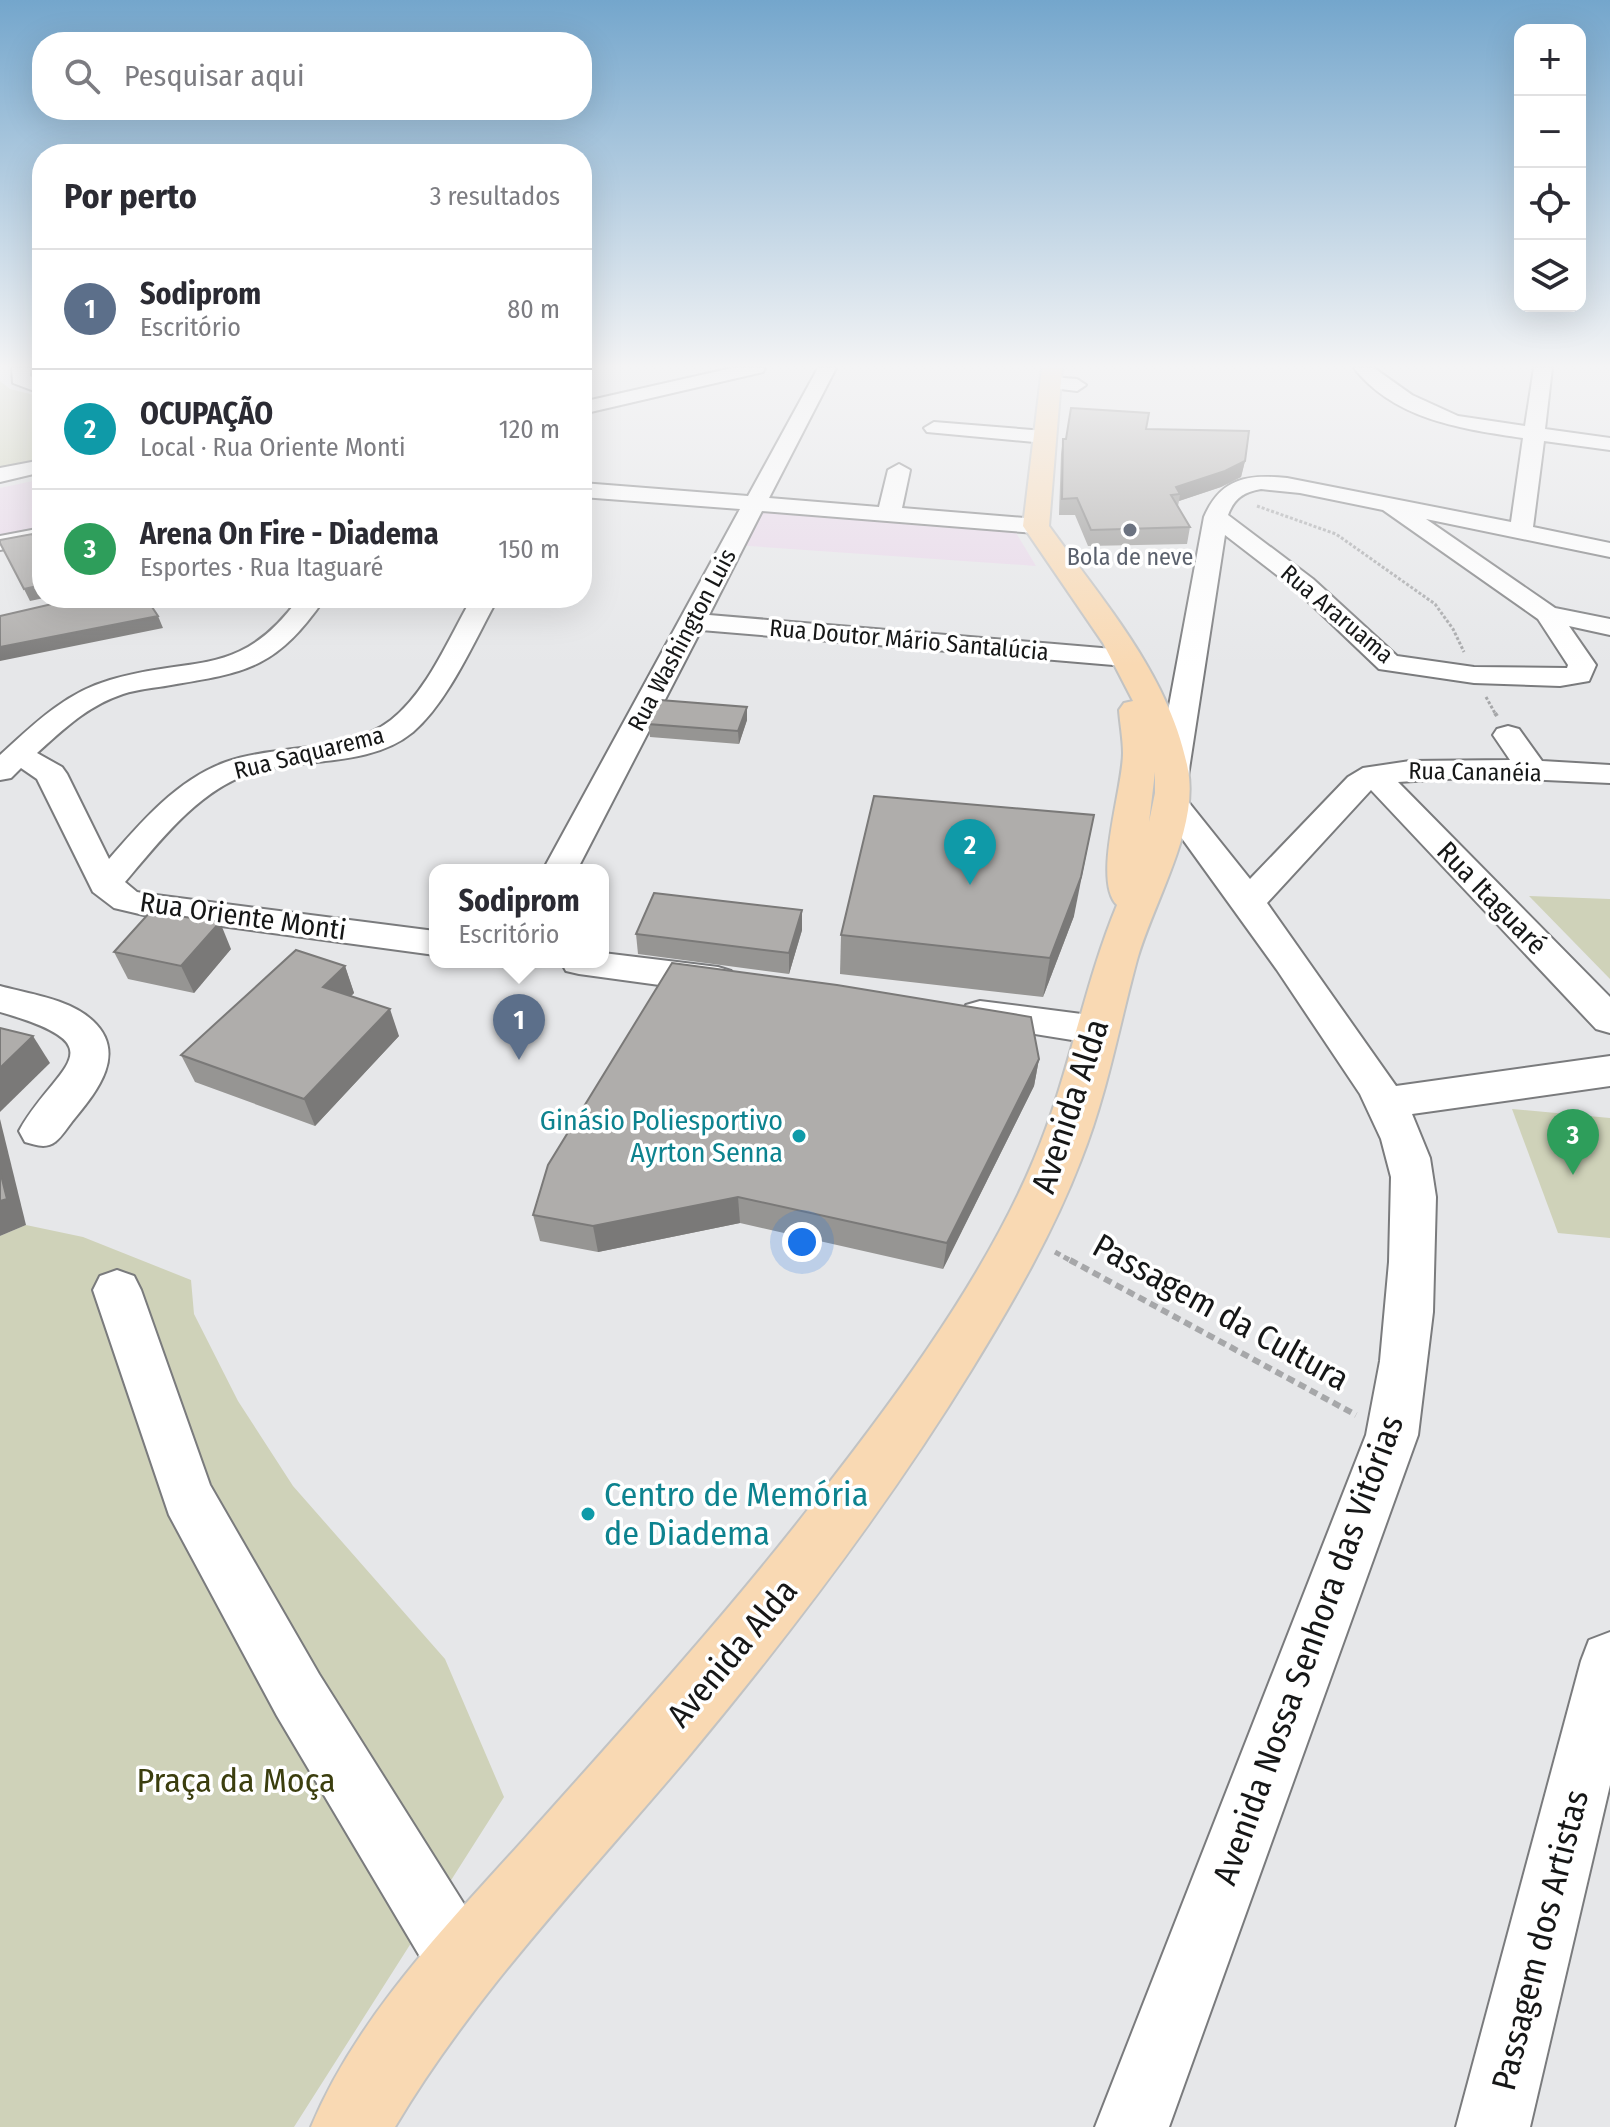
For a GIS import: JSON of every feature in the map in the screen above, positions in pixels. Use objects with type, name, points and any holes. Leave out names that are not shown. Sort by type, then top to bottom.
[{"type":"main road","points":[[1042,467],[1036,526],[1131,668],[1158,726],[1172,788]]},
{"type":"main road","name":"Avenida Alda","points":[[1130,914],[1126,856],[1140,754],[1131,668]]},
{"type":"main road","points":[[1140,754],[1172,788]]},
{"type":"main road","name":"Avenida Alda","points":[[359,2123],[462,1963],[801,1572],[906,1425],[1025,1235],[1059,1159],[1130,914],[1143,886],[1172,788]]},
{"type":"street","name":"Rua Washington Luis","points":[[563,864],[775,467]]},
{"type":"street","points":[[1521,532],[1529,467]]},
{"type":"street","points":[[0,475],[32,468]]},
{"type":"street","points":[[889,514],[899,470]]},
{"type":"street","points":[[1172,788],[1221,506],[1239,487],[1276,483],[1610,550]]},
{"type":"street","points":[[592,491],[1036,526]]},
{"type":"street","name":"Rua Araruama","points":[[1221,506],[1354,628],[1382,659],[1402,667],[1474,675],[1560,678],[1579,675],[1582,665],[1547,614]]},
{"type":"street","points":[[1392,506],[1547,614],[1610,627]]},
{"type":"street","points":[[0,543],[32,537]]},
{"type":"street","points":[[5,768],[68,709],[118,686],[229,667],[252,658],[295,622],[305,608]]},
{"type":"street","name":"Rua Saquarema","points":[[105,884],[209,781],[237,768],[376,740],[400,728],[417,711],[479,608]]},
{"type":"street","name":"Rua Doutor Mário Santalúcia","points":[[692,621],[1131,668]]},
{"type":"street","points":[[1508,735],[1534,772]]},
{"type":"street","name":"Rua Oriente Monti","points":[[5,768],[60,798],[105,884],[126,900],[429,942]]},
{"type":"street","name":"Rua Cananéia","points":[[1249,901],[1359,784],[1374,775],[1417,769],[1610,774]]},
{"type":"street","points":[[1576,774],[1610,804]]},
{"type":"street","name":"Rua Itaguaré","points":[[1374,775],[1610,1020]]},
{"type":"street","name":"Avenida Nossa Senhora das Vitórias","points":[[1132,2127],[1392,1435],[1405,1372],[1411,1317],[1414,1196],[1410,1159],[1385,1103],[1172,788]]},
{"type":"street","points":[[609,966],[756,985]]},
{"type":"street","points":[[0,999],[50,1014],[84,1031],[91,1046],[86,1071],[40,1131]]},
{"type":"street","points":[[944,1010],[1097,1030]]},
{"type":"street","points":[[1385,1103],[1610,1071]]},
{"type":"street","points":[[117,1290],[188,1497],[298,1695],[462,1963]]},
{"type":"street","name":"Passagem dos Artistas","points":[[1493,2127],[1610,1661]]},
{"type":"path","points":[[1221,506],[1336,534],[1435,604],[1453,629],[1474,675],[1508,735]]},
{"type":"path","name":"Passagem da Cultura","points":[[1025,1235],[1392,1435]]},
{"type":"shaded area","points":[[32,481],[32,531],[0,538],[0,488]]},
{"type":"shaded area","points":[[756,506],[1015,531],[1036,566],[735,545]]},
{"type":"green space","points":[[1529,896],[1610,899],[1610,979]]},
{"type":"green space","points":[[1512,1109],[1610,1118],[1610,1238],[1558,1233]]},
{"type":"green space","name":"Praça da Moça","points":[[26,1225],[83,1237],[191,1280],[194,1314],[238,1401],[293,1486],[445,1659],[504,1797],[294,2127],[0,2127],[0,1236]]},
{"type":"building","points":[[1063,467],[1232,467],[1176,487],[1180,494],[1171,495],[1190,527],[1091,530],[1077,498],[1062,499]]},
{"type":"building","points":[[32,534],[32,587],[24,589],[0,540]]},
{"type":"building","points":[[35,608],[153,608],[158,616],[0,647],[0,616]]},
{"type":"building","points":[[660,700],[747,707],[738,731],[648,724]]},
{"type":"building","points":[[874,796],[1094,815],[1081,877],[1050,958],[841,935]]},
{"type":"building","points":[[654,893],[802,910],[789,953],[636,934]]},
{"type":"building","points":[[150,912],[220,922],[181,966],[114,952]]},
{"type":"building","points":[[296,950],[345,966],[323,987],[390,1009],[304,1099],[181,1055]]},
{"type":"building","name":"Ginásio Poliesportivo Ayrton Senna","points":[[672,963],[837,985],[1031,1017],[1039,1059],[947,1243],[738,1197],[593,1226],[533,1215],[548,1165]]},
{"type":"building","points":[[0,1028],[33,1036],[0,1068]]},
{"type":"building","points":[[0,1171],[7,1199],[0,1201]]},
{"type":"place","name":"Bola de neve","points":[[1130,530]]},
{"type":"place","name":"OCUPAÇÃO","points":[[970,885]]},
{"type":"place","name":"Sodiprom","points":[[519,1060]]},
{"type":"place","name":"Ginásio Poliesportivo Ayrton Senna","points":[[799,1136]]},
{"type":"place","name":"Arena On Fire - Diadema","points":[[1573,1175]]},
{"type":"place","name":"Centro de Memória de Diadema","points":[[588,1514]]}]
